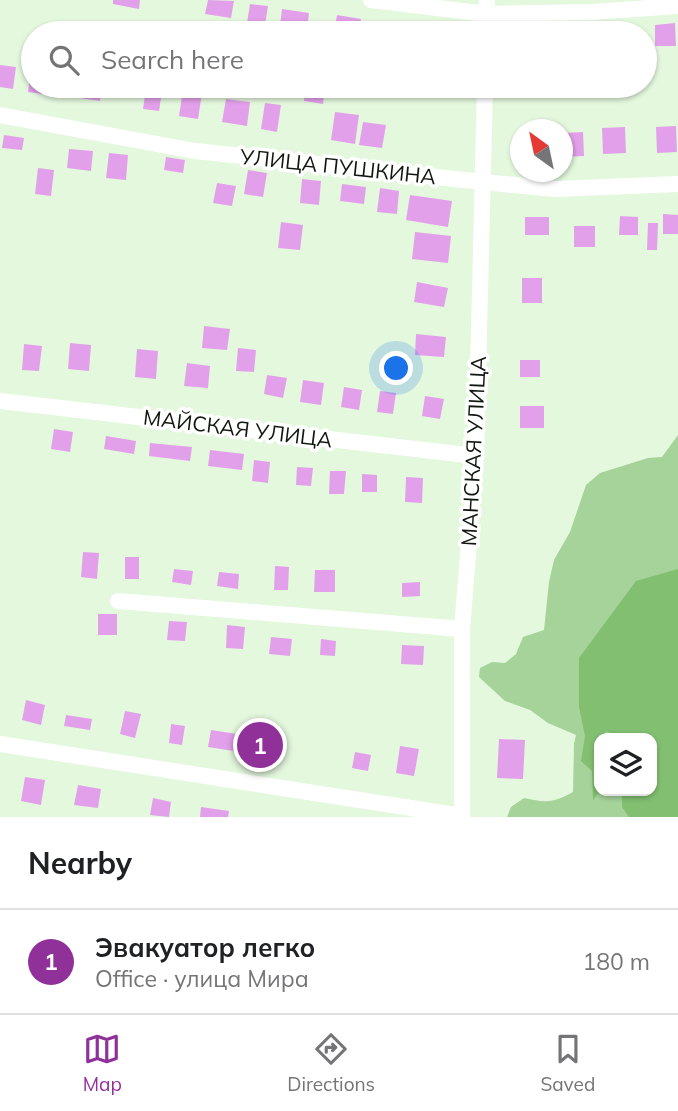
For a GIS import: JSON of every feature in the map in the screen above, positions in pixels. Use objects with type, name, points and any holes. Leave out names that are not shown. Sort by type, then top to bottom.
[{"type":"street","points":[[372,0],[592,12],[678,6]]},
{"type":"street","name":"МАНСКАЯ УЛИЦА","points":[[462,817],[462,629],[476,456],[485,98]]},
{"type":"street","name":"УЛИЦА ПУШКИНА","points":[[0,115],[195,151],[483,182],[556,189],[678,184]]},
{"type":"street","name":"МАЙСКАЯ УЛИЦА","points":[[0,401],[476,456]]},
{"type":"street","points":[[118,601],[462,629]]},
{"type":"street","points":[[0,744],[462,817]]},
{"type":"shaded area","points":[[678,435],[678,817],[507,817],[511,807],[524,798],[549,801],[573,792],[576,735],[548,723],[530,710],[505,701],[479,677],[480,668],[492,662],[505,663],[516,654],[523,637],[544,630],[554,560],[570,532],[586,485],[600,473],[648,458],[662,457]]},
{"type":"shaded area","points":[[678,569],[678,817],[629,817],[622,807],[622,796],[657,796],[657,733],[594,733],[594,796],[596,796],[593,800],[592,771],[581,761],[585,736],[579,707],[579,658],[636,581]]},
{"type":"building","points":[[113,0],[140,0],[139,9],[113,4]]},
{"type":"building","points":[[208,0],[234,1],[231,18],[205,14]]},
{"type":"building","points":[[250,4],[268,6],[266,21],[247,21]]},
{"type":"building","points":[[282,9],[309,13],[308,21],[281,21]]},
{"type":"building","points":[[337,15],[361,19],[361,21],[336,21]]},
{"type":"building","points":[[675,23],[676,46],[657,46],[657,25]]},
{"type":"building","points":[[0,65],[16,67],[13,89],[0,87]]},
{"type":"building","points":[[145,98],[161,98],[159,111],[143,109]]},
{"type":"building","points":[[182,98],[201,98],[198,119],[179,116]]},
{"type":"building","points":[[304,98],[324,98],[323,104],[304,101]]},
{"type":"building","points":[[226,99],[250,102],[247,126],[222,122]]},
{"type":"building","points":[[265,103],[281,105],[277,132],[261,129]]},
{"type":"building","points":[[335,112],[359,115],[355,144],[331,140]]},
{"type":"building","points":[[363,122],[386,125],[382,148],[359,145]]},
{"type":"building","points":[[676,126],[677,152],[657,153],[656,127]]},
{"type":"building","points":[[625,127],[626,153],[603,154],[602,128]]},
{"type":"building","points":[[573,132],[583,132],[584,156],[573,157]]},
{"type":"building","points":[[4,135],[24,138],[22,150],[2,148]]},
{"type":"building","points":[[69,149],[93,151],[91,171],[67,168]]},
{"type":"building","points":[[109,153],[128,155],[126,180],[106,178]]},
{"type":"building","points":[[166,157],[185,160],[183,173],[164,170]]},
{"type":"building","points":[[38,168],[54,170],[51,196],[35,194]]},
{"type":"building","points":[[248,170],[267,173],[263,197],[244,194]]},
{"type":"building","points":[[302,179],[321,181],[319,205],[300,203]]},
{"type":"building","points":[[217,183],[236,186],[232,206],[213,203]]},
{"type":"building","points":[[342,184],[366,187],[364,204],[340,201]]},
{"type":"building","points":[[380,188],[399,191],[397,214],[377,212]]},
{"type":"building","points":[[410,195],[452,201],[448,227],[406,220]]},
{"type":"building","points":[[663,214],[678,215],[678,234],[663,234]]},
{"type":"building","points":[[620,216],[638,217],[638,235],[619,235]]},
{"type":"building","points":[[525,217],[549,217],[549,235],[525,235]]},
{"type":"building","points":[[281,222],[303,225],[300,250],[278,248]]},
{"type":"building","points":[[648,223],[658,223],[657,250],[647,250]]},
{"type":"building","points":[[574,226],[595,226],[595,247],[574,247]]},
{"type":"building","points":[[415,232],[451,236],[448,263],[412,259]]},
{"type":"building","points":[[522,278],[542,278],[542,303],[522,303]]},
{"type":"building","points":[[417,282],[448,288],[444,307],[414,302]]},
{"type":"building","points":[[204,326],[230,329],[227,350],[202,348]]},
{"type":"building","points":[[416,334],[446,337],[444,357],[415,355]]},
{"type":"building","points":[[70,343],[91,345],[89,371],[68,369]]},
{"type":"building","points":[[24,344],[42,346],[39,371],[22,370]]},
{"type":"building","points":[[238,348],[256,350],[254,372],[236,371]]},
{"type":"building","points":[[137,349],[158,351],[156,379],[135,377]]},
{"type":"building","points":[[520,360],[540,360],[540,377],[520,377]]},
{"type":"building","points":[[187,363],[210,366],[208,388],[184,386]]},
{"type":"building","points":[[267,375],[287,378],[283,398],[264,394]]},
{"type":"building","points":[[303,380],[324,383],[321,405],[300,402]]},
{"type":"building","points":[[344,387],[362,390],[359,410],[341,407]]},
{"type":"building","points":[[380,391],[396,393],[393,414],[377,412]]},
{"type":"building","points":[[425,396],[444,399],[440,419],[422,416]]},
{"type":"building","points":[[520,406],[544,406],[544,428],[520,428]]},
{"type":"building","points":[[54,429],[73,432],[70,452],[51,449]]},
{"type":"building","points":[[106,436],[136,441],[134,454],[104,449]]},
{"type":"building","points":[[150,443],[192,447],[190,461],[149,456]]},
{"type":"building","points":[[210,450],[244,454],[242,470],[208,466]]},
{"type":"building","points":[[254,460],[270,462],[268,483],[252,481]]},
{"type":"building","points":[[297,467],[313,468],[311,486],[296,485]]},
{"type":"building","points":[[330,471],[346,471],[344,494],[329,494]]},
{"type":"building","points":[[362,474],[377,475],[377,492],[362,492]]},
{"type":"building","points":[[406,477],[423,478],[422,503],[405,502]]},
{"type":"building","points":[[83,552],[99,553],[97,579],[81,577]]},
{"type":"building","points":[[125,557],[139,557],[139,579],[125,579]]},
{"type":"building","points":[[275,566],[289,567],[288,590],[274,590]]},
{"type":"building","points":[[174,569],[193,571],[191,585],[172,582]]},
{"type":"building","points":[[315,570],[335,570],[335,592],[314,592]]},
{"type":"building","points":[[219,572],[239,574],[238,589],[217,586]]},
{"type":"building","points":[[420,582],[420,596],[402,597],[402,583]]},
{"type":"building","points":[[98,614],[117,614],[117,635],[98,635]]},
{"type":"building","points":[[169,621],[187,622],[185,641],[167,640]]},
{"type":"building","points":[[227,625],[245,627],[243,649],[226,648]]},
{"type":"building","points":[[271,637],[292,639],[290,656],[269,654]]},
{"type":"building","points":[[321,639],[336,641],[335,656],[320,655]]},
{"type":"building","points":[[402,645],[424,646],[423,665],[401,664]]},
{"type":"building","points":[[26,700],[45,705],[41,725],[22,720]]},
{"type":"building","points":[[125,711],[141,714],[135,738],[120,734]]},
{"type":"building","points":[[66,715],[92,719],[90,730],[64,726]]},
{"type":"building","points":[[171,724],[185,726],[182,745],[169,743]]},
{"type":"building","points":[[211,730],[237,734],[234,751],[208,747]]},
{"type":"building","points":[[499,739],[525,740],[523,779],[497,778]]},
{"type":"building","points":[[259,741],[282,744],[280,759],[257,756]]},
{"type":"building","points":[[400,746],[419,749],[414,776],[396,773]]},
{"type":"building","points":[[355,752],[371,755],[368,771],[352,768]]},
{"type":"building","points":[[25,777],[45,780],[41,805],[21,801]]},
{"type":"building","points":[[78,785],[101,789],[98,808],[74,805]]},
{"type":"building","points":[[153,798],[171,802],[169,817],[150,815]]},
{"type":"building","points":[[201,807],[229,811],[228,817],[200,817]]},
{"type":"place","name":"Эвакуатор легко","points":[[260,745]]}]
